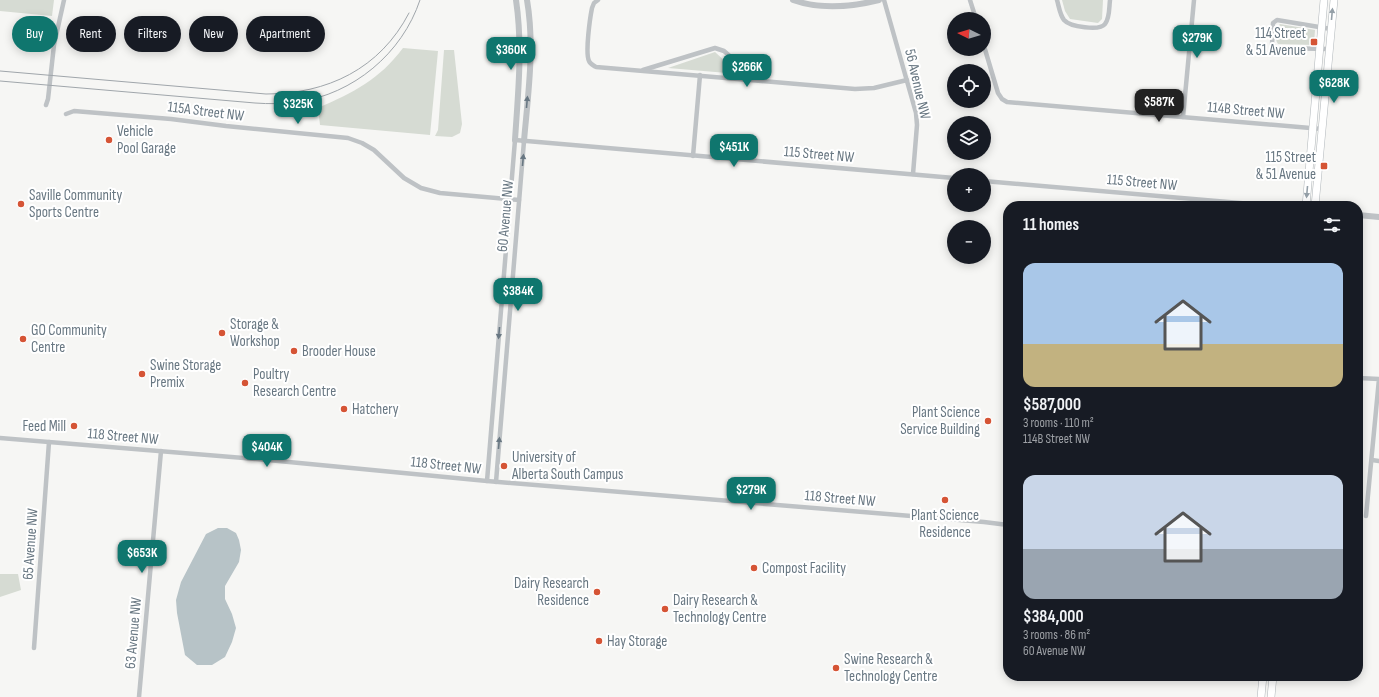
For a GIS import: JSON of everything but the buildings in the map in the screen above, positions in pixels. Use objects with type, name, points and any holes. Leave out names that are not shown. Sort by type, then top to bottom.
[{"type":"main road","points":[[1306,201],[1324,0]]},
{"type":"main road","points":[[1315,201],[1334,0]]},
{"type":"main road","points":[[1261,697],[1263,681]]},
{"type":"main road","points":[[1271,697],[1273,681]]},
{"type":"street","points":[[46,105],[54,45],[64,0]]},
{"type":"street","name":"60 Avenue NW","points":[[487,481],[515,140],[520,51],[519,18],[516,0]]},
{"type":"street","name":"60 Avenue NW","points":[[496,482],[531,51],[530,22],[527,0]]},
{"type":"street","points":[[793,0],[803,4],[834,7],[880,0]]},
{"type":"street","name":"56 Avenue NW","points":[[884,0],[917,118],[913,174]]},
{"type":"street","points":[[970,0],[974,12]]},
{"type":"street","points":[[1057,0],[1062,17],[1067,22],[1075,26],[1098,28],[1104,25],[1108,18],[1110,0]]},
{"type":"street","points":[[1183,117],[1194,0]]},
{"type":"street","points":[[596,2],[591,13],[587,56],[590,63],[596,67],[855,89],[874,88],[907,80]]},
{"type":"street","points":[[1329,49],[1274,47],[1272,45],[1273,23],[1277,20],[1331,29]]},
{"type":"street","points":[[640,71],[715,48],[724,51],[757,80]]},
{"type":"street","name":"114B Street NW","points":[[987,56],[998,94],[1007,102],[1322,129]]},
{"type":"street","points":[[693,156],[700,76]]},
{"type":"street","name":"115A Street NW","points":[[66,114],[74,111],[138,116],[348,138],[362,143],[374,150],[404,178],[421,188],[440,192],[519,200]]},
{"type":"street","name":"115 Street NW","points":[[515,140],[947,177]]},
{"type":"street","name":"115 Street NW","points":[[991,182],[1216,201]]},
{"type":"street","points":[[1363,215],[1379,217]]},
{"type":"street","points":[[1363,378],[1379,379],[1366,516]]},
{"type":"street","name":"118 Street NW","points":[[0,438],[268,460],[496,482],[1003,524]]},
{"type":"street","name":"65 Avenue NW","points":[[34,648],[49,442]]},
{"type":"street","name":"63 Avenue NW","points":[[139,697],[161,451]]},
{"type":"street","points":[[1372,460],[1379,461]]},
{"type":"shaded area","points":[[0,0],[54,0],[52,16],[0,11]]},
{"type":"shaded area","points":[[1062,0],[1103,0],[1102,19],[1098,23],[1070,19],[1065,11]]},
{"type":"shaded area","points":[[1280,24],[1315,30],[1313,45],[1278,44],[1276,34],[1277,28]]},
{"type":"shaded area","points":[[403,48],[438,51],[430,135],[320,125],[318,108],[343,96],[375,77],[385,69]]},
{"type":"shaded area","points":[[444,50],[454,50],[462,124],[460,133],[452,137],[435,136],[438,130]]},
{"type":"shaded area","points":[[715,52],[739,74],[668,68]]},
{"type":"shaded area","points":[[218,528],[227,528],[236,533],[241,550],[239,562],[225,586],[225,599],[232,614],[236,628],[232,642],[225,657],[212,665],[197,665],[185,655],[176,600],[181,582],[206,534]]},
{"type":"shaded area","points":[[0,574],[18,574],[21,590],[0,597]]},
{"type":"tram line","points":[[0,81],[255,103],[276,104],[298,102],[318,98],[338,90],[373,68],[388,54],[401,38],[412,20],[420,0]]},
{"type":"tram line","points":[[0,71],[266,94],[288,93],[310,89],[330,83],[350,74],[367,63],[383,49],[397,33],[409,13]]},
{"type":"place","name":"114 Street & 51 Avenue","points":[[1314,42]]},
{"type":"place","name":"Vehicle Pool Garage","points":[[109,140]]},
{"type":"place","name":"115 Street & 51 Avenue","points":[[1324,166]]},
{"type":"place","name":"Saville Community Sports Centre","points":[[21,204]]},
{"type":"place","name":"Storage & Workshop","points":[[222,333]]},
{"type":"place","name":"GO Community Centre","points":[[23,339]]},
{"type":"place","name":"Brooder House","points":[[294,351]]},
{"type":"place","name":"Swine Storage Premix","points":[[142,374]]},
{"type":"place","name":"Poultry Research Centre","points":[[245,383]]},
{"type":"place","name":"Hatchery","points":[[344,409]]},
{"type":"place","name":"Plant Science Service Building","points":[[988,421]]},
{"type":"place","name":"Feed Mill","points":[[74,426]]},
{"type":"place","name":"University of Alberta South Campus","points":[[504,466]]},
{"type":"place","name":"Plant Science Residence","points":[[945,500]]},
{"type":"place","name":"Compost Facility","points":[[754,568]]},
{"type":"place","name":"Dairy Research Residence","points":[[597,592]]},
{"type":"place","name":"Dairy Research & Technology Centre","points":[[665,609]]},
{"type":"place","name":"Hay Storage","points":[[599,641]]},
{"type":"place","name":"Swine Research & Technology Centre","points":[[836,668]]}]
